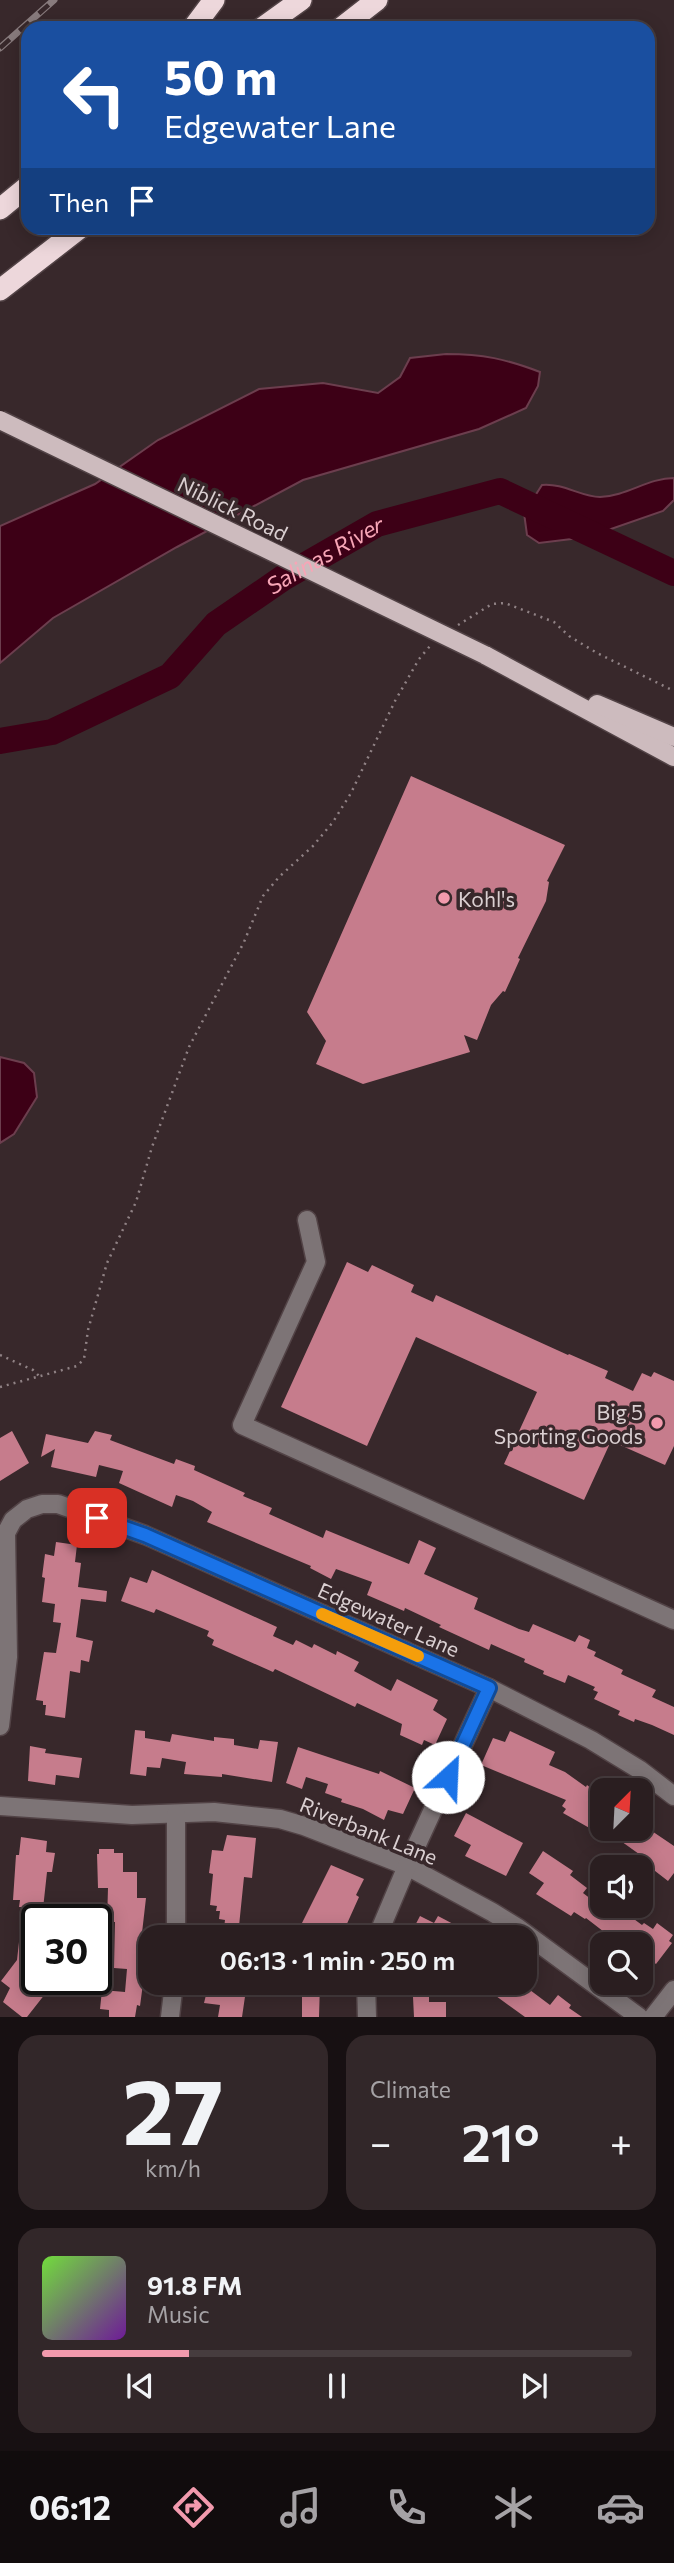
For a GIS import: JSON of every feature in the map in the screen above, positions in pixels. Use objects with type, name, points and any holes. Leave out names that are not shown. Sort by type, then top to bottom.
[{"type":"highway","points":[[198,21],[214,0]]},
{"type":"highway","points":[[272,21],[301,0]]},
{"type":"highway","points":[[350,21],[377,0]]},
{"type":"highway","points":[[0,209],[21,192]]},
{"type":"highway","points":[[0,220],[21,204]]},
{"type":"highway","points":[[0,289],[71,235]]},
{"type":"main road","name":"Niblick Road","points":[[0,419],[485,655],[674,757]]},
{"type":"main road","name":"Niblick Road","points":[[485,655],[674,737]]},
{"type":"street","points":[[307,1220],[316,1262],[242,1425],[674,1620]]},
{"type":"street","name":"Edgewater Lane","points":[[0,1726],[8,1657],[6,1534],[13,1520],[27,1509],[42,1504],[58,1504],[145,1535],[489,1688],[591,1740],[640,1770],[674,1796]]},
{"type":"street","points":[[382,1925],[489,1688]]},
{"type":"street","name":"Riverbank Lane","points":[[0,1806],[132,1815],[214,1812],[281,1819],[304,1826],[407,1866],[518,1928],[639,2017]]},
{"type":"street","points":[[176,1814],[176,1925]]},
{"type":"street","points":[[653,2017],[674,1990]]},
{"type":"street","points":[[170,2017],[173,1995]]},
{"type":"street","points":[[366,1995],[367,2017]]},
{"type":"path","points":[[453,629],[492,604],[505,603],[554,622],[569,636],[597,653],[674,691]]},
{"type":"path","points":[[0,1387],[77,1366],[83,1359],[88,1330],[107,1263],[136,1202],[152,1147],[189,1047],[244,942],[263,896],[333,822],[351,793],[395,701],[419,659],[432,644]]},
{"type":"path","points":[[0,1355],[33,1370],[40,1377]]},
{"type":"shaded area","points":[[446,354],[483,356],[528,367],[540,372],[538,386],[526,408],[479,429],[303,480],[177,547],[53,618],[0,663],[0,526],[95,484],[158,440],[259,389],[323,383],[378,393],[400,377],[410,358]]},
{"type":"shaded area","points":[[674,478],[674,500],[663,511],[588,537],[539,543],[527,535],[524,513],[542,485],[558,486],[600,497]]},
{"type":"shaded area","points":[[0,1057],[24,1063],[34,1073],[37,1097],[14,1134],[0,1143]]},
{"type":"building","points":[[411,776],[565,845],[547,881],[546,901],[518,958],[520,959],[505,992],[491,1005],[477,1040],[464,1035],[470,1052],[363,1084],[316,1064],[326,1041],[307,1012]]},
{"type":"building","points":[[347,1262],[368,1272],[372,1265],[414,1285],[411,1292],[433,1302],[436,1295],[608,1371],[605,1378],[633,1391],[642,1373],[651,1377],[654,1372],[674,1381],[674,1446],[665,1465],[611,1441],[584,1500],[504,1464],[537,1392],[416,1337],[367,1446],[281,1407]]},
{"type":"building","points":[[12,1431],[29,1463],[0,1481],[0,1438]]},
{"type":"building","points":[[95,1431],[112,1435],[110,1440],[174,1464],[176,1459],[195,1466],[194,1470],[272,1508],[269,1514],[323,1538],[326,1530],[409,1564],[419,1540],[436,1548],[424,1574],[478,1598],[474,1609],[519,1629],[529,1632],[533,1624],[575,1642],[579,1635],[590,1640],[587,1648],[596,1652],[594,1656],[623,1670],[621,1674],[656,1690],[652,1697],[674,1707],[674,1735],[618,1715],[620,1711],[594,1699],[598,1692],[593,1690],[595,1687],[568,1675],[565,1683],[543,1674],[544,1671],[524,1662],[525,1659],[491,1644],[489,1650],[405,1608],[404,1611],[367,1595],[372,1582],[336,1569],[331,1579],[310,1568],[311,1566],[207,1522],[212,1512],[193,1501],[176,1495],[172,1507],[119,1483],[123,1471],[99,1465],[96,1477],[51,1467],[55,1449],[41,1457],[46,1434],[88,1443]]},
{"type":"building","points":[[56,1542],[77,1545],[75,1562],[81,1563],[78,1587],[107,1591],[106,1602],[81,1599],[76,1637],[93,1641],[89,1662],[81,1660],[80,1673],[70,1671],[65,1718],[45,1715],[46,1705],[43,1705],[43,1701],[36,1700],[44,1652],[56,1653],[61,1623],[53,1622],[55,1604],[42,1602],[45,1554],[54,1556]]},
{"type":"building","points":[[152,1570],[277,1627],[273,1636],[293,1645],[296,1640],[312,1648],[314,1644],[359,1662],[354,1671],[391,1691],[397,1679],[438,1700],[433,1710],[447,1719],[435,1745],[424,1740],[422,1745],[400,1735],[402,1724],[357,1703],[355,1707],[275,1669],[273,1672],[212,1645],[214,1640],[207,1636],[209,1631],[156,1609],[154,1613],[121,1601],[130,1577],[147,1583]]},
{"type":"building","points":[[135,1730],[145,1731],[145,1738],[170,1742],[172,1734],[214,1741],[214,1737],[234,1739],[234,1745],[258,1749],[260,1740],[278,1742],[272,1782],[222,1774],[222,1777],[184,1774],[186,1762],[162,1758],[160,1768],[147,1767],[146,1776],[130,1774]]},
{"type":"building","points":[[510,1731],[555,1752],[549,1765],[590,1788],[590,1828],[563,1813],[566,1809],[562,1806],[566,1800],[481,1765],[493,1738],[505,1742]]},
{"type":"building","points":[[30,1746],[46,1749],[45,1753],[82,1758],[79,1778],[56,1775],[55,1785],[28,1781]]},
{"type":"building","points":[[298,1747],[379,1774],[380,1771],[415,1788],[403,1814],[388,1810],[384,1820],[341,1802],[342,1799],[325,1793],[328,1784],[306,1777],[302,1789],[286,1783]]},
{"type":"building","points":[[466,1813],[523,1843],[506,1876],[465,1856],[471,1845],[454,1836]]},
{"type":"building","points":[[653,1832],[674,1846],[674,1873],[668,1881],[653,1869],[653,1855],[639,1854],[621,1841],[653,1841]]},
{"type":"building","points":[[227,1835],[256,1838],[252,1878],[244,1877],[239,1925],[224,1925],[225,1920],[219,1919],[220,1911],[216,1911],[217,1906],[210,1905],[213,1874],[209,1873],[212,1850],[223,1851]]},
{"type":"building","points":[[21,1837],[47,1841],[46,1852],[55,1853],[52,1872],[47,1872],[44,1904],[21,1904],[19,1907],[20,1900],[13,1900],[16,1855],[19,1855]]},
{"type":"building","points":[[99,1849],[114,1849],[114,1853],[123,1853],[123,1872],[137,1872],[137,1898],[146,1898],[143,1925],[138,1925],[138,1995],[141,1995],[135,2017],[109,2017],[109,2010],[100,2009],[101,1995],[112,1995],[112,1991],[125,1992],[127,1969],[114,1968],[115,1922],[112,1922],[112,1904],[108,1904],[108,1888],[98,1888]]},
{"type":"building","points":[[543,1851],[573,1871],[570,1875],[587,1888],[583,1893],[590,1898],[590,1918],[633,1918],[653,1929],[657,1923],[673,1935],[669,1941],[672,1943],[656,1964],[653,1962],[653,1932],[604,1932],[586,1918],[574,1912],[571,1916],[536,1894],[544,1883],[529,1873]]},
{"type":"building","points":[[331,1865],[364,1879],[346,1925],[301,1925]]},
{"type":"building","points":[[420,1916],[434,1923],[438,1916],[455,1925],[415,1925]]},
{"type":"building","points":[[19,1942],[21,1995],[44,1995],[27,2017],[22,2017],[3,2002],[10,1988],[1,1981],[17,1960]]},
{"type":"building","points":[[206,1995],[245,1995],[242,2017],[218,2017],[220,2005],[204,2003]]},
{"type":"building","points":[[302,1995],[320,1995],[319,2017],[302,2017]]},
{"type":"building","points":[[537,1995],[550,2005],[558,1995],[571,2005],[569,2008],[582,2017],[525,2017],[496,1996]]},
{"type":"building","points":[[413,1997],[429,1997],[429,2002],[446,2002],[446,2017],[414,2017]]},
{"type":"waterway","name":"Salinas River","points":[[0,741],[52,732],[170,676],[216,624],[283,578],[377,524],[500,491],[674,573]]},
{"type":"railway","points":[[30,21],[54,0]]},
{"type":"railway","points":[[0,48],[21,29]]},
{"type":"slow traffic","points":[[322,1614],[418,1656]]},
{"type":"place","name":"Kohl's","points":[[444,898]]},
{"type":"place","name":"Big 5 Sporting Goods","points":[[657,1423]]},
{"type":"route","points":[[97,1518],[145,1535],[489,1688],[448,1777]]}]
